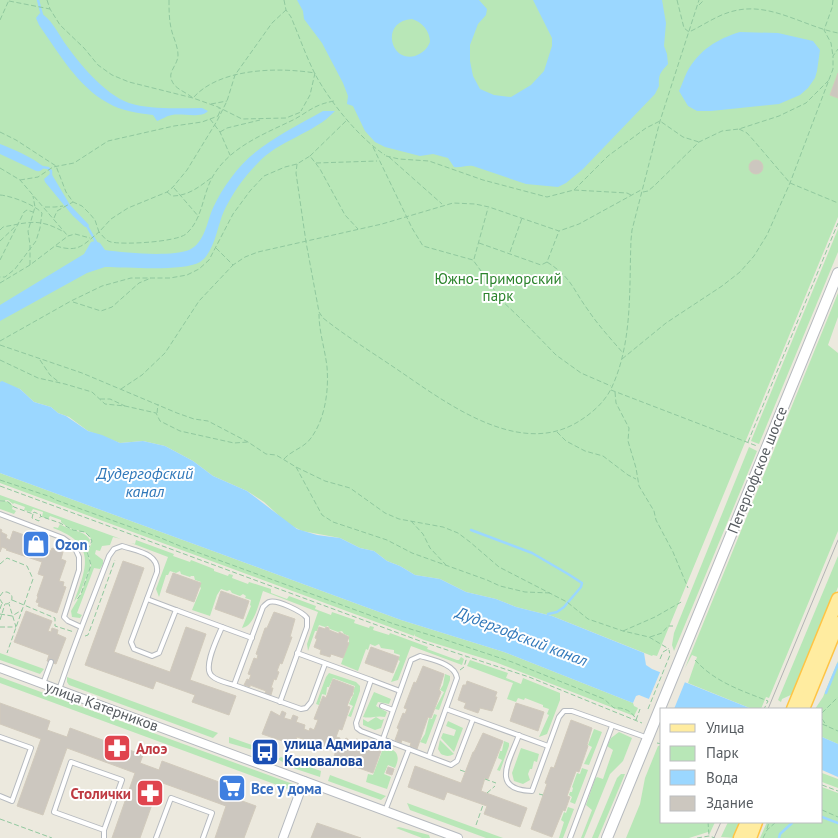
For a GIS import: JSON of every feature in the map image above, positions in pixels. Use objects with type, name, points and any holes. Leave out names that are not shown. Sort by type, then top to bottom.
[{"type":"main road","points":[[793,708],[838,598]]},
{"type":"main road","points":[[803,708],[838,623]]},
{"type":"main road","points":[[740,838],[747,823]]},
{"type":"main road","points":[[750,838],[756,823]]},
{"type":"street","name":"Петергофское шоссе","points":[[653,711],[838,273]]},
{"type":"street","name":"улица Катерников","points":[[0,668],[385,811],[436,834],[458,838]]},
{"type":"street","points":[[607,838],[652,741],[653,711]]},
{"type":"street","points":[[284,838],[304,781]]},
{"type":"lane","points":[[0,514],[63,538],[74,546],[79,557],[80,570],[64,617],[81,627]]},
{"type":"lane","points":[[58,690],[78,634],[86,618],[109,556],[114,549],[122,546],[154,558],[158,564],[157,572],[131,642],[134,649],[152,656],[159,653],[176,610]]},
{"type":"lane","points":[[147,599],[252,638]]},
{"type":"lane","points":[[234,685],[262,607],[268,602],[274,602],[303,612],[308,618],[307,627],[280,702]]},
{"type":"lane","points":[[222,627],[208,663],[208,671],[212,677],[280,702],[300,709],[306,708],[311,702],[325,664]]},
{"type":"lane","points":[[297,653],[400,691]]},
{"type":"lane","points":[[382,739],[411,660],[420,656],[452,668],[458,678],[429,756]]},
{"type":"lane","points":[[43,684],[51,662]]},
{"type":"lane","points":[[371,680],[356,723],[357,728],[408,749],[451,764],[456,761],[473,719]]},
{"type":"lane","points":[[382,706],[393,710]]},
{"type":"lane","points":[[446,709],[548,746]]},
{"type":"lane","points":[[519,736],[505,778],[507,784],[526,791],[532,791],[559,717],[564,711],[572,711],[652,741]]},
{"type":"lane","points":[[570,838],[612,726]]},
{"type":"lane","points":[[0,736],[31,748],[12,801],[0,796]]},
{"type":"lane","points":[[385,811],[408,749]]},
{"type":"lane","points":[[104,830],[54,812],[71,762],[122,780],[104,830],[104,838]]},
{"type":"lane","points":[[156,838],[171,798],[212,813],[203,838]]},
{"type":"path","points":[[47,0],[60,25],[104,70],[129,82],[193,98],[218,107],[242,119],[286,118],[301,113],[310,95],[315,73]]},
{"type":"path","points":[[169,0],[169,19],[178,54],[177,63],[171,72],[171,79],[176,87],[193,98]]},
{"type":"path","points":[[284,0],[286,10],[291,17],[315,73],[334,102],[373,147],[443,205]]},
{"type":"path","points":[[677,0],[684,28],[688,32]]},
{"type":"path","points":[[319,312],[323,318],[343,333],[440,399],[470,416],[491,424],[541,434],[557,432],[590,414],[610,390],[622,360],[627,331],[631,240],[660,121],[699,0]]},
{"type":"path","points":[[698,5],[704,0]]},
{"type":"path","points":[[622,360],[666,323],[740,272],[754,256],[767,235],[790,183],[833,70],[831,43],[824,30],[833,0]]},
{"type":"path","points":[[0,20],[9,1],[50,9]]},
{"type":"path","points":[[688,32],[730,12],[750,9],[774,12],[824,30],[838,33]]},
{"type":"path","points":[[56,246],[72,248],[86,245],[112,219],[128,208],[167,192],[173,187],[187,170],[215,125],[227,101],[235,75],[272,23],[286,10]]},
{"type":"path","points":[[833,56],[838,48]]},
{"type":"path","points":[[193,98],[204,87],[248,72],[278,69],[315,73]]},
{"type":"path","points":[[833,70],[838,71]]},
{"type":"path","points":[[642,193],[654,186],[699,142],[722,131],[739,129],[779,116],[806,103],[830,80]]},
{"type":"path","points":[[210,105],[227,101]]},
{"type":"path","points":[[167,192],[172,196],[181,196],[195,190],[212,178],[238,149],[317,105],[334,102]]},
{"type":"path","points":[[218,107],[220,110],[219,116]]},
{"type":"path","points":[[20,180],[38,177],[56,166],[74,163],[108,141],[174,126],[202,122],[219,116]]},
{"type":"path","points":[[210,119],[220,132],[230,156]]},
{"type":"path","points":[[220,132],[227,128],[263,119]]},
{"type":"path","points":[[0,341],[71,301],[102,286],[132,278],[170,278],[187,275],[199,269],[209,260],[232,214],[264,176],[284,167],[297,164],[310,156],[348,120]]},
{"type":"path","points":[[660,121],[683,137],[699,142]]},
{"type":"path","points":[[574,190],[608,156],[646,128],[660,121]]},
{"type":"path","points":[[739,129],[747,133],[790,183],[838,203]]},
{"type":"path","points":[[0,132],[56,166],[72,202],[82,206],[90,214],[95,220],[99,232],[109,242],[142,243],[175,239],[185,235],[199,217],[212,178]]},
{"type":"path","points":[[373,147],[378,161],[423,246],[473,260],[499,298],[556,355],[581,373],[612,386]]},
{"type":"path","points":[[310,156],[345,215],[358,229]]},
{"type":"path","points":[[386,156],[398,159],[429,161],[483,180],[538,196],[547,197],[574,190],[627,193],[632,195]]},
{"type":"path","points":[[315,163],[378,161]]},
{"type":"path","points":[[283,460],[302,448],[311,439],[325,406],[328,377],[321,340],[319,312],[306,242],[296,173],[297,164]]},
{"type":"path","points":[[0,168],[20,180],[68,236]]},
{"type":"path","points":[[173,187],[199,217]]},
{"type":"path","points":[[121,389],[142,376],[165,353],[200,301],[233,265],[244,257],[258,252],[407,217],[453,203],[475,204],[488,207],[560,230],[579,224],[642,190]]},
{"type":"path","points":[[0,195],[16,199],[42,213],[38,234],[30,248],[15,269],[0,277]]},
{"type":"path","points":[[30,266],[28,231],[34,208],[32,195]]},
{"type":"path","points":[[53,218],[56,211],[72,202]]},
{"type":"path","points":[[44,207],[64,206]]},
{"type":"path","points":[[473,260],[488,207]]},
{"type":"path","points":[[0,260],[24,212],[27,210],[33,213]]},
{"type":"path","points":[[510,253],[522,218]]},
{"type":"path","points":[[0,230],[3,227],[40,222],[64,232]]},
{"type":"path","points":[[610,390],[748,442],[838,223]]},
{"type":"path","points":[[0,242],[17,225]]},
{"type":"path","points":[[479,243],[541,265],[547,262],[560,230]]},
{"type":"path","points":[[0,283],[30,266],[68,236],[75,234],[91,238]]},
{"type":"path","points":[[215,247],[233,265]]},
{"type":"path","points":[[547,262],[562,272],[573,285],[588,311],[623,354]]},
{"type":"path","points":[[71,301],[101,311],[112,307],[139,283],[152,277]]},
{"type":"path","points":[[0,345],[82,373],[194,419],[202,418],[248,442],[266,454],[276,455],[325,481],[350,488],[385,513],[411,521],[443,526],[458,533],[499,567],[567,602],[588,619],[623,631],[649,637],[669,649],[672,664],[653,711]]},
{"type":"path","points":[[39,359],[50,375],[61,383]]},
{"type":"path","points":[[0,360],[38,378],[92,392],[105,404],[125,406],[156,413]]},
{"type":"path","points":[[615,392],[616,403],[629,428],[628,441],[642,494],[654,511],[656,520],[674,552],[688,588]]},
{"type":"path","points":[[100,399],[110,399],[125,406]]},
{"type":"path","points":[[158,404],[156,413],[160,421],[180,431],[234,443],[248,442]]},
{"type":"path","points":[[557,432],[566,441],[585,451],[603,456],[637,480]]},
{"type":"path","points":[[296,467],[322,515],[333,522],[387,540],[412,553],[512,590],[552,594]]},
{"type":"path","points":[[0,480],[51,497],[100,517],[394,624],[512,662],[604,699],[614,708]]},
{"type":"path","points":[[0,486],[420,641],[529,677],[642,723]]},
{"type":"path","points":[[0,502],[7,501],[14,507],[33,514],[34,512],[60,523]]},
{"type":"path","points":[[33,514],[32,518],[34,520],[38,521],[40,516]]},
{"type":"path","points":[[411,521],[423,534],[430,548],[446,565]]},
{"type":"path","points":[[33,522],[42,525]]},
{"type":"path","points":[[82,638],[88,635],[117,556]]},
{"type":"path","points":[[0,564],[7,558],[27,566],[33,579],[7,653]]},
{"type":"path","points":[[0,596],[3,592],[11,594],[12,600],[9,604]]},
{"type":"path","points":[[72,605],[75,597]]},
{"type":"path","points":[[12,600],[55,618],[55,626],[78,634]]},
{"type":"path","points":[[0,609],[1,601],[9,604]]},
{"type":"path","points":[[623,631],[655,617],[683,601]]},
{"type":"path","points":[[0,620],[6,604]]},
{"type":"path","points":[[9,604],[16,627]]},
{"type":"path","points":[[1,615],[12,616],[22,610]]},
{"type":"path","points":[[649,637],[662,633],[668,626],[673,626]]},
{"type":"path","points":[[0,627],[16,627]]},
{"type":"path","points":[[660,659],[664,652],[669,649]]},
{"type":"path","points":[[464,667],[468,656]]},
{"type":"path","points":[[694,660],[717,680],[734,689],[768,701],[764,708]]},
{"type":"path","points":[[823,712],[838,697]]},
{"type":"path","points":[[612,710],[618,707],[630,711],[636,720]]},
{"type":"path","points":[[636,720],[640,709]]},
{"type":"path","points":[[823,720],[828,727]]},
{"type":"path","points":[[823,724],[838,731]]},
{"type":"path","points":[[652,741],[660,743]]},
{"type":"path","points":[[460,770],[466,772]]},
{"type":"path","points":[[485,779],[496,783]]},
{"type":"path","points":[[487,793],[495,786]]},
{"type":"path","points":[[823,786],[838,791]]},
{"type":"path","points":[[536,793],[543,795]]},
{"type":"path","points":[[476,825],[483,805]]},
{"type":"path","points":[[823,810],[838,817]]},
{"type":"path","points":[[0,819],[52,838]]},
{"type":"path","points":[[708,823],[709,836]]},
{"type":"path","points":[[765,837],[769,823]]},
{"type":"path","points":[[767,830],[775,823]]},
{"type":"path","points":[[40,838],[41,834]]},
{"type":"path","points":[[697,838],[709,836],[715,838]]},
{"type":"green space","name":"Южно-Приморский парк","points":[[0,0],[838,0],[838,217],[657,656],[652,656],[552,616],[466,592],[440,579],[415,575],[387,561],[374,551],[360,548],[340,538],[302,531],[288,524],[264,502],[247,491],[213,476],[193,461],[165,446],[143,441],[120,443],[88,431],[51,407],[34,402],[20,389],[0,382]]},
{"type":"green space","points":[[838,229],[838,252],[759,444],[751,441]]},
{"type":"green space","points":[[838,293],[838,317],[828,345],[838,353],[838,531],[769,698],[766,697],[761,708],[750,708],[688,683],[697,657],[692,655],[685,668]]},
{"type":"green space","points":[[749,447],[757,451],[674,651],[672,645],[674,633]]},
{"type":"green space","points":[[0,473],[401,620],[504,652],[633,703],[638,708],[634,716],[495,662],[424,640],[415,636],[415,634],[414,636],[0,483]]},
{"type":"green space","points":[[0,495],[121,539],[113,537],[110,545],[102,546],[100,551],[96,550],[95,554],[103,560],[103,564],[100,569],[94,568],[77,613],[82,615],[80,618],[72,617],[71,611],[81,594],[91,565],[88,552],[92,542],[91,538],[84,532],[68,527],[61,520],[50,516],[48,519],[42,517],[43,512],[33,509],[31,512],[24,510],[25,507],[13,504],[8,500],[0,501]]},
{"type":"green space","points":[[0,502],[9,502],[13,506],[12,509],[16,511],[14,514],[0,509]]},
{"type":"green space","points":[[60,524],[85,534],[90,540],[87,552],[90,567],[80,593],[74,602],[85,567],[85,558],[77,541],[53,528],[58,528]]},
{"type":"green space","points":[[136,540],[174,554],[173,556],[190,562],[191,560],[214,569],[214,571],[228,576],[229,574],[233,575],[232,578],[248,584],[249,582],[271,589],[271,593],[287,599],[289,596],[316,606],[315,609],[331,615],[332,612],[355,620],[354,623],[369,628],[370,626],[374,627],[373,630],[389,635],[390,633],[457,660],[461,657],[464,659],[462,665],[411,646],[398,680],[391,682],[400,661],[398,660],[400,655],[394,653],[394,650],[381,648],[379,644],[375,646],[370,644],[368,650],[366,649],[358,671],[341,664],[349,642],[349,636],[342,631],[338,632],[330,629],[328,626],[319,625],[308,651],[307,644],[318,612],[263,591],[253,618],[250,623],[242,628],[251,606],[251,600],[245,598],[246,596],[243,594],[240,596],[232,593],[230,590],[221,589],[210,616],[192,610],[201,588],[199,586],[201,582],[195,580],[194,576],[190,577],[181,574],[180,571],[176,573],[170,571],[166,575],[159,597],[156,589],[168,557],[131,543],[135,544]]},
{"type":"green space","points":[[838,556],[838,587],[795,693],[782,699],[781,702],[778,700]]},
{"type":"green space","points":[[0,653],[44,669],[40,674],[0,660]]},
{"type":"green space","points":[[470,660],[508,673],[506,678],[521,684],[523,678],[560,693],[560,700],[547,734],[539,737],[549,715],[547,714],[549,709],[525,698],[524,700],[518,698],[516,702],[507,699],[513,683],[467,666]]},
{"type":"green space","points":[[838,661],[838,744],[823,737],[823,708],[816,708],[823,697]]},
{"type":"green space","points":[[329,673],[356,682],[360,686],[351,717],[348,716],[353,706],[349,704],[355,686],[333,678],[329,687],[327,687],[326,695],[322,694],[319,705],[316,704]]},
{"type":"green space","points":[[445,674],[450,676],[450,680],[439,710],[435,709],[444,692],[440,690]]},
{"type":"green space","points":[[0,677],[293,784],[296,792],[0,683]]},
{"type":"green space","points":[[67,677],[218,733],[213,738],[69,685]]},
{"type":"green space","points":[[374,692],[391,699],[389,704],[378,702],[376,706],[387,712],[385,717],[363,717]]},
{"type":"green space","points":[[434,714],[437,715],[426,744],[420,742],[425,734],[429,718],[432,719]]},
{"type":"green space","points":[[376,717],[381,720],[384,719],[381,728],[375,730],[363,725],[363,719],[368,722]]},
{"type":"green space","points":[[448,721],[463,728],[454,752],[441,738],[443,733],[454,736],[456,730],[446,726]]},
{"type":"green space","points":[[594,729],[602,732],[589,765],[584,764],[592,747],[588,745]]},
{"type":"green space","points":[[619,732],[632,738],[623,761],[610,774],[584,838],[581,838],[592,810],[586,805],[595,779],[597,777],[603,779],[613,750],[607,746],[611,738]]},
{"type":"green space","points":[[229,737],[252,745],[253,750],[229,743]]},
{"type":"green space","points":[[440,740],[454,754],[447,756],[441,754],[438,749]]},
{"type":"green space","points":[[504,741],[509,743],[509,746],[500,771],[497,770],[502,760],[498,758]]},
{"type":"green space","points":[[374,743],[390,748],[398,757],[395,768],[388,765],[384,774],[391,777],[387,789],[366,782],[368,774],[373,775],[382,751],[376,748],[375,750],[372,749]]},
{"type":"green space","points":[[658,746],[660,746],[660,823],[715,823],[710,833],[689,838],[626,838],[640,804],[645,778]]},
{"type":"green space","points":[[521,748],[539,754],[537,762],[534,761],[532,769],[530,769],[528,774],[530,780],[523,784],[514,781],[512,773]]},
{"type":"green space","points":[[281,757],[321,771],[320,777],[290,767],[278,759]]},
{"type":"green space","points":[[582,768],[588,770],[575,804],[570,802],[572,797],[569,795],[572,792],[577,773],[580,774]]},
{"type":"green space","points":[[823,773],[838,779],[838,788],[823,782]]},
{"type":"green space","points":[[621,774],[625,774],[598,838],[592,838],[617,778]]},
{"type":"green space","points":[[330,775],[386,796],[381,800],[328,781]]},
{"type":"green space","points":[[823,787],[838,793],[838,838],[760,838],[767,823],[823,823]]},
{"type":"green space","points":[[407,803],[503,838],[486,838],[410,810]]},
{"type":"green space","points":[[568,807],[574,809],[563,838],[559,838],[564,822],[561,820]]},
{"type":"green space","points":[[728,823],[742,823],[735,838],[721,837]]},
{"type":"green space","points":[[399,827],[429,835],[430,838],[422,838],[396,828]]},
{"type":"water","points":[[297,0],[479,0],[487,9],[486,15],[478,24],[470,45],[470,61],[473,76],[480,89],[494,95],[511,97],[531,85],[544,71],[552,46],[552,38],[533,0],[662,0],[666,23],[664,46],[668,64],[660,74],[659,86],[655,94],[583,169],[558,187],[526,184],[473,166],[454,167],[448,158],[433,154],[420,156],[385,147],[375,142],[365,131],[353,106],[347,104],[348,96],[343,83],[322,43],[304,19],[303,11]],"holes":[[[416,20],[427,31],[430,42],[420,54],[406,57],[395,48],[392,41],[392,33],[395,27],[402,21]]]},
{"type":"water","points":[[40,13],[50,22],[93,77],[110,93],[120,99],[146,107],[202,108],[208,111],[201,115],[172,115],[157,121],[153,115],[113,106],[87,88],[69,68],[39,25],[36,18]]},
{"type":"water","points":[[740,32],[778,33],[813,41],[820,50],[815,78],[800,95],[779,104],[711,111],[697,111],[688,106],[679,91],[692,64],[709,46]]},
{"type":"water","points":[[323,111],[335,111],[317,126],[275,149],[247,174],[227,205],[209,252],[200,262],[168,268],[105,267],[87,273],[0,321],[0,305],[84,254],[91,242],[100,243],[105,250],[148,254],[181,252],[194,247],[205,231],[219,196],[228,181],[240,167],[261,148]]},
{"type":"water","points":[[0,144],[29,157],[44,167],[41,171],[37,171],[0,154]]},
{"type":"water","points":[[51,173],[70,205],[89,225],[88,227],[85,227],[73,216],[45,182],[44,179]]},
{"type":"water","name":"Дудергофский канал","points":[[2,381],[20,389],[34,402],[51,407],[88,431],[120,443],[143,441],[165,446],[193,461],[213,476],[247,491],[297,529],[317,535],[340,538],[360,548],[374,551],[387,561],[415,575],[440,579],[466,592],[552,616],[644,653],[646,665],[652,669],[750,708],[672,708],[639,695],[636,696],[633,703],[504,652],[401,620],[0,473],[0,382]]},
{"type":"water","points":[[823,737],[838,744],[838,777],[823,770]]},
{"type":"pier","points":[[661,670],[688,681],[688,683],[685,682],[674,708],[665,708],[648,701]]},
{"type":"building","points":[[838,73],[838,98],[830,95]]},
{"type":"building","points":[[753,160],[759,160],[763,167],[759,174],[753,174],[749,170],[749,164]]},
{"type":"building","points":[[0,529],[2,530],[1,532],[7,535],[6,538],[10,540],[13,531],[44,542],[41,552],[45,553],[46,549],[51,551],[52,548],[63,552],[61,559],[66,561],[59,581],[64,582],[63,586],[66,587],[57,613],[38,606],[39,603],[36,602],[44,576],[38,574],[42,562],[2,547],[0,552]]},
{"type":"building","points":[[123,561],[144,568],[114,652],[170,672],[186,627],[206,634],[190,680],[236,696],[229,715],[192,702],[195,695],[156,681],[153,689],[85,665]]},
{"type":"building","points":[[173,573],[201,583],[194,602],[166,592]]},
{"type":"building","points":[[221,591],[249,601],[243,619],[215,609]]},
{"type":"building","points":[[26,611],[52,621],[48,631],[51,632],[52,628],[58,630],[57,634],[66,638],[56,664],[47,661],[49,655],[14,642]]},
{"type":"building","points":[[274,612],[295,619],[290,637],[292,637],[282,664],[280,663],[277,671],[279,672],[276,680],[274,679],[271,695],[250,685],[250,687],[244,685],[247,679],[249,680],[251,675],[248,674],[254,658],[257,659],[258,655],[256,654],[265,628],[267,628]]},
{"type":"building","points":[[319,627],[329,628],[329,630],[349,637],[347,642],[349,643],[343,658],[331,654],[330,657],[320,654],[321,650],[314,647]]},
{"type":"building","points":[[371,647],[399,657],[393,673],[365,663]]},
{"type":"building","points":[[423,666],[444,674],[439,690],[441,692],[431,718],[428,717],[417,749],[410,746],[411,743],[402,740],[401,743],[395,740],[399,729],[397,728],[403,713],[405,714],[407,709],[404,708],[414,682],[416,683]]},
{"type":"building","points":[[333,679],[354,687],[347,706],[350,707],[342,730],[339,729],[336,737],[340,738],[339,743],[343,745],[346,738],[354,743],[356,739],[361,740],[360,743],[367,746],[368,743],[373,744],[371,748],[373,750],[381,751],[373,773],[333,759],[336,751],[297,737],[294,745],[262,734],[271,711],[280,716],[282,711],[286,713],[284,718],[291,720],[293,715],[298,717],[296,722],[305,725],[304,729],[309,731],[310,728],[314,730],[318,720],[314,719],[323,696],[326,698]]},
{"type":"building","points":[[467,681],[497,692],[492,711],[480,708],[478,713],[464,708],[466,703],[458,700],[463,685],[466,685]]},
{"type":"building","points":[[0,703],[50,721],[47,730],[67,737],[70,728],[143,755],[140,763],[159,770],[162,761],[238,789],[234,798],[256,806],[244,838],[215,838],[226,806],[160,782],[140,838],[112,838],[135,773],[67,748],[43,815],[17,806],[41,739],[0,724]]},
{"type":"building","points":[[516,703],[544,712],[538,731],[510,721]]},
{"type":"building","points":[[571,720],[592,728],[579,772],[576,771],[567,796],[570,797],[565,811],[563,810],[552,837],[531,829],[547,784],[545,783],[551,767],[554,768]]},
{"type":"building","points":[[483,733],[503,741],[488,779],[485,778],[481,791],[527,808],[520,827],[484,814],[487,806],[447,792],[444,800],[408,787],[415,766],[461,783],[473,752]]},
{"type":"building","points":[[388,767],[394,769],[392,775],[386,773]]},
{"type":"building","points":[[317,823],[361,838],[311,838]]},
{"type":"waterway","points":[[38,0],[42,15]]},
{"type":"waterway","points":[[42,167],[48,168],[51,171],[51,175]]},
{"type":"waterway","points":[[87,226],[96,242]]},
{"type":"waterway","points":[[471,530],[532,553],[582,583],[581,587],[564,607],[557,612],[548,614]]},
{"type":"waterway","points":[[826,693],[838,664]]},
{"type":"waterway","points":[[823,817],[838,823]]},
{"type":"waterway","points":[[779,838],[780,834],[792,823]]},
{"type":"tram line","points":[[768,708],[838,540]]},
{"type":"tram line","points":[[714,838],[721,823]]},
{"type":"place","name":"Ozon","points":[[36,544]]},
{"type":"place","name":"Алоэ","points":[[117,748]]},
{"type":"place","name":"улица Адмирала Коновалова","points":[[265,752]]},
{"type":"place","name":"Все у дома","points":[[232,788]]},
{"type":"place","name":"Столички","points":[[150,793]]}]
